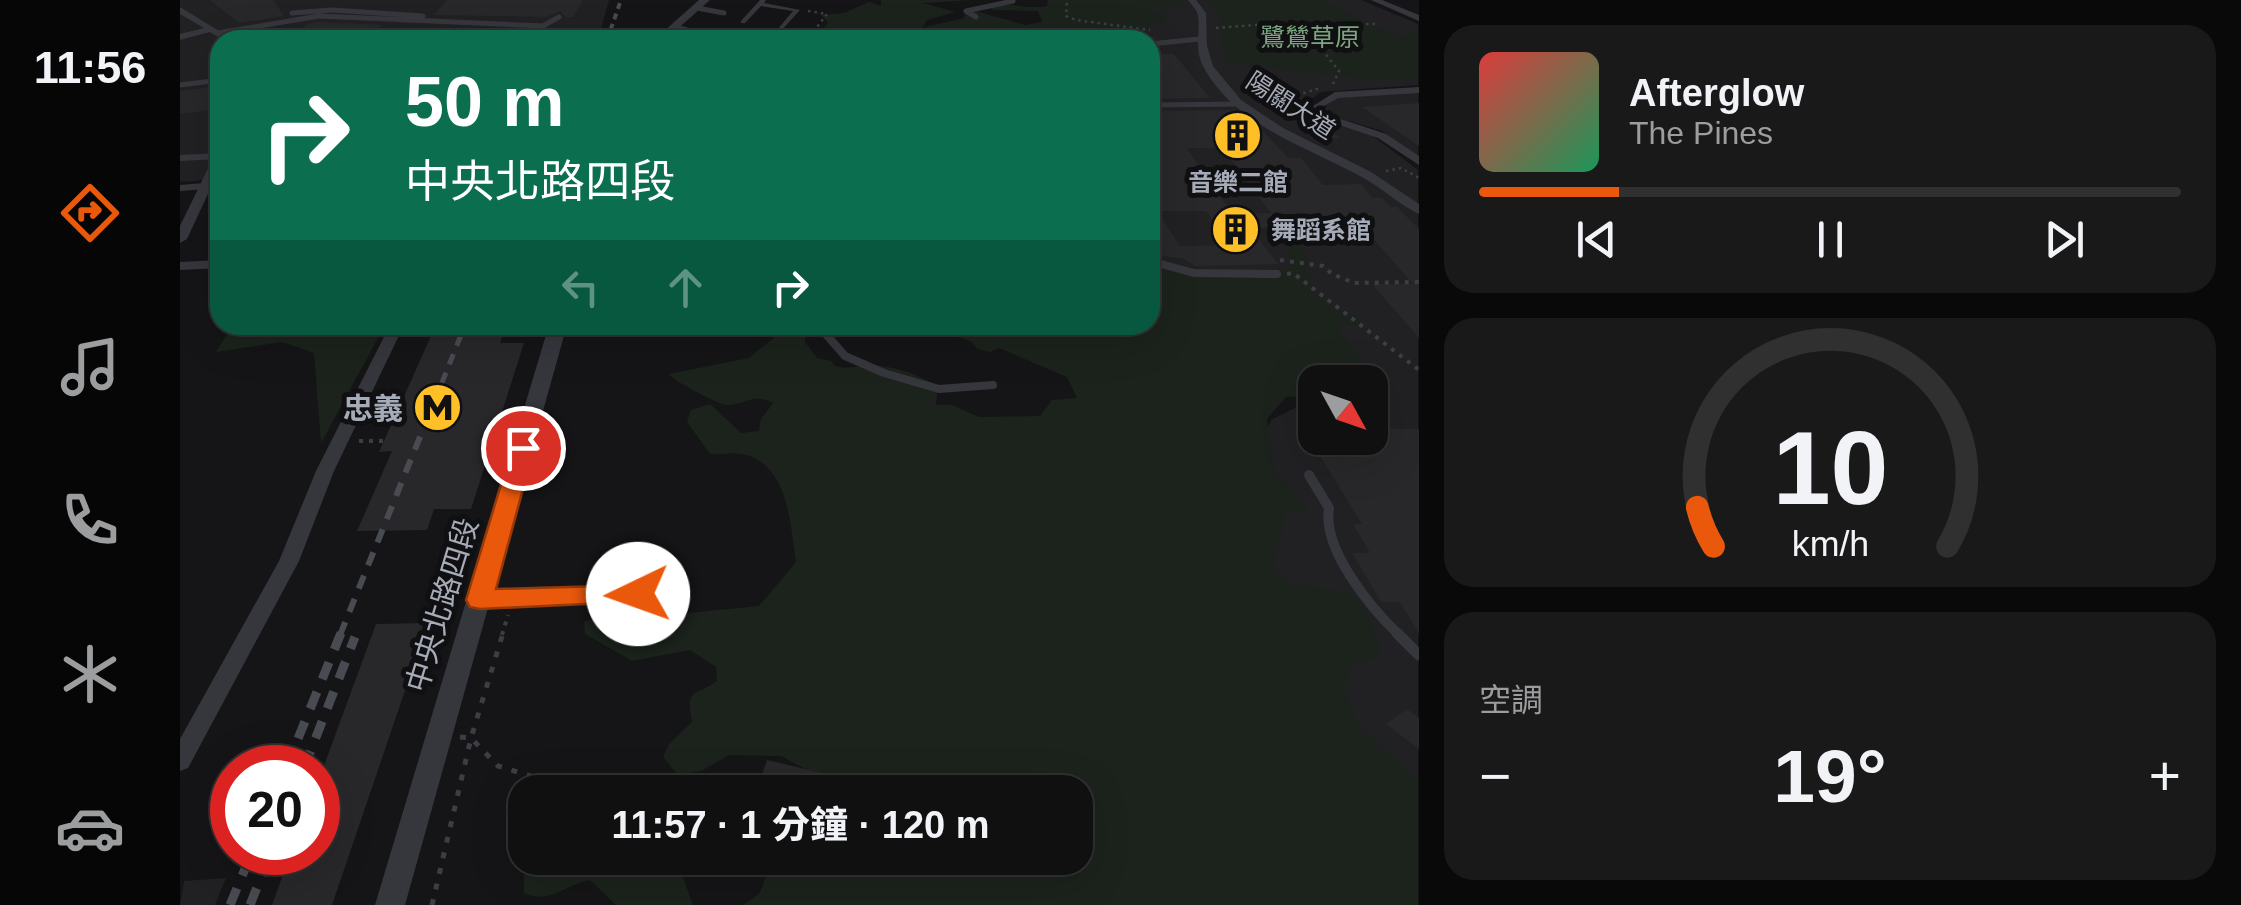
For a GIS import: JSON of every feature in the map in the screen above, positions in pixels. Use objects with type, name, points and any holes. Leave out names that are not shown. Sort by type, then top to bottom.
[{"type":"street","points":[[1192,0],[1202,13],[1199,39]]},
{"type":"street","points":[[1375,0],[1418,18]]},
{"type":"street","points":[[670,30],[703,2]]},
{"type":"street","points":[[742,22],[762,2],[797,10],[780,30]]},
{"type":"street","points":[[180,10],[214,30]]},
{"type":"street","points":[[180,37],[210,32]]},
{"type":"street","name":"陽關大道","points":[[1199,39],[1218,82],[1243,104],[1288,134],[1370,176],[1418,210]]},
{"type":"street","points":[[1418,90],[1334,95],[1318,106],[1331,119],[1382,136],[1418,162]]},
{"type":"street","points":[[180,239],[210,176]]},
{"type":"street","points":[[180,266],[210,264]]},
{"type":"street","points":[[180,762],[289,560],[325,470],[392,335]]},
{"type":"street","name":"中央北路四段","points":[[390,905],[555,335]]},
{"type":"lane","points":[[976,18],[966,12],[1014,1]]},
{"type":"lane","points":[[703,2],[724,13]]},
{"type":"lane","points":[[222,30],[319,16],[543,26],[559,17]]},
{"type":"lane","points":[[674,27],[687,30]]},
{"type":"lane","points":[[1160,43],[1199,39]]},
{"type":"lane","points":[[180,85],[210,81]]},
{"type":"lane","points":[[1160,105],[1243,104]]},
{"type":"lane","points":[[180,158],[210,156]]},
{"type":"lane","points":[[180,188],[205,186]]},
{"type":"lane","points":[[1160,265],[1194,274],[1277,274]]},
{"type":"lane","points":[[827,335],[845,356],[884,373],[939,389],[993,386]]},
{"type":"lane","points":[[1309,475],[1329,508],[1326,528],[1368,605],[1418,656]]},
{"type":"lane","points":[[480,600],[638,594],[640,561]]},
{"type":"path","points":[[1068,3],[1066,16],[1081,24],[1112,22],[1146,30]]},
{"type":"path","points":[[797,10],[826,14],[815,30]]},
{"type":"path","points":[[1320,89],[1339,77],[1322,45],[1341,28],[1357,22],[1380,24]]},
{"type":"path","points":[[1201,26],[1231,29],[1246,23],[1281,23],[1341,28]]},
{"type":"path","points":[[1370,176],[1401,168],[1418,178]]},
{"type":"path","points":[[1286,258],[1323,266],[1333,279],[1360,285],[1373,281],[1418,282]]},
{"type":"path","points":[[1277,274],[1293,274],[1418,370]]},
{"type":"path","points":[[372,405],[392,404],[383,424],[387,424],[399,404],[392,424]]},
{"type":"path","points":[[354,441],[384,440]]},
{"type":"path","points":[[432,905],[471,738],[510,610]]},
{"type":"path","points":[[436,737],[471,738],[498,766],[527,775]]},
{"type":"shaded area","points":[[180,0],[609,0],[601,30],[210,30],[210,180],[180,182]]},
{"type":"shaded area","points":[[1074,0],[1361,0],[1418,24],[1418,85],[1321,92],[1306,103],[1323,120],[1373,136],[1418,170],[1418,849],[1289,683],[1252,463],[1271,420],[1298,406],[1298,455],[1388,455],[1388,365],[1312,365],[1160,285],[1160,30],[1067,30]]},
{"type":"shaded area","points":[[1418,92],[1418,157],[1382,131],[1336,117],[1327,111],[1325,102],[1336,98]]},
{"type":"shaded area","points":[[226,878],[215,905],[180,905],[184,881]]},
{"type":"green space","points":[[881,0],[971,0],[923,3],[955,12],[927,20],[922,28],[964,18],[965,12],[972,10],[1025,25],[1042,22],[1038,11],[993,10],[990,5],[1040,7],[1047,6],[1048,0],[1175,0],[1187,7],[1151,9],[1169,16],[1142,30],[821,30],[828,23],[821,15],[844,13],[869,2],[881,6]]},
{"type":"green space","name":"鷺鷥草原","points":[[1207,0],[1320,0],[1398,36],[1418,34],[1418,79],[1379,80],[1225,63],[1219,16]]},
{"type":"green space","points":[[1242,218],[1267,227],[1303,250],[1310,270],[1308,292],[1359,320],[1363,326],[1341,326],[1337,330],[1364,361],[1363,365],[1298,365],[1298,396],[1286,397],[1267,419],[1273,468],[1310,512],[1283,514],[1273,563],[1290,584],[1351,593],[1364,603],[1380,652],[1354,665],[1343,688],[1360,729],[1418,781],[1418,905],[743,905],[759,894],[766,875],[1093,875],[1093,775],[811,775],[781,756],[729,755],[701,771],[678,775],[663,757],[670,743],[692,722],[693,694],[717,681],[716,667],[690,650],[632,661],[585,634],[584,621],[592,620],[614,633],[679,614],[759,606],[796,562],[789,514],[770,470],[743,454],[710,454],[687,422],[691,410],[710,404],[741,433],[759,431],[761,419],[773,403],[754,399],[726,405],[669,374],[749,358],[777,335],[805,335],[805,342],[817,358],[835,366],[884,366],[938,386],[936,405],[952,405],[979,417],[1040,416],[1052,400],[1077,398],[1067,377],[999,348],[990,352],[977,349],[972,342],[954,335],[1160,335],[1160,266],[1248,278],[1294,266],[1286,246]]},
{"type":"green space","points":[[227,335],[380,335],[321,443],[314,353],[282,342],[216,352]]},
{"type":"green space","points":[[524,875],[684,875],[693,905],[616,905],[590,880],[541,897],[524,893]]},
{"type":"building","points":[[210,0],[273,0],[284,16],[239,23]]},
{"type":"building","points":[[447,0],[583,0],[573,17],[565,17],[560,11],[546,17],[434,15]]},
{"type":"building","points":[[308,24],[382,25],[375,30],[300,30]]},
{"type":"building","points":[[1160,54],[1174,54],[1210,98],[1160,99]]},
{"type":"building","points":[[210,87],[210,110],[180,114],[180,91]]},
{"type":"building","points":[[1302,100],[1340,138],[1320,139],[1292,110]]},
{"type":"building","points":[[1419,103],[1419,146],[1362,107]]},
{"type":"building","points":[[1235,110],[1262,130],[1288,158],[1301,158],[1323,185],[1361,184],[1373,198],[1382,198],[1391,207],[1397,207],[1419,229],[1419,338],[1372,284],[1413,284],[1363,227],[1250,228],[1278,264],[1195,266],[1184,259],[1160,255],[1160,216],[1180,246],[1231,245],[1206,211],[1160,211],[1160,111]],"holes":[[[1187,148],[1222,148],[1271,213],[1233,214]]]},
{"type":"building","points":[[432,335],[503,335],[500,343],[524,343],[471,509],[434,509],[427,530],[357,531],[392,451],[379,452]]},
{"type":"building","points":[[1388,429],[1419,429],[1419,634],[1400,602],[1381,602],[1352,553],[1370,553],[1353,524],[1362,524],[1319,455],[1388,455]]},
{"type":"building","points":[[428,623],[332,905],[272,905],[283,875],[340,875],[340,745],[332,745],[376,624]]},
{"type":"building","points":[[1407,709],[1419,718],[1419,749],[1386,724]]},
{"type":"building","points":[[767,760],[826,774],[826,775],[762,775]]},
{"type":"railway","points":[[610,30],[621,0]]},
{"type":"railway","points":[[427,420],[461,335]]},
{"type":"railway","points":[[340,635],[428,417]]},
{"type":"railway","points":[[295,745],[341,633]]},
{"type":"railway","points":[[313,745],[355,637]]},
{"type":"railway","points":[[230,905],[242,875]]},
{"type":"railway","points":[[250,905],[262,875]]},
{"type":"place","name":"音樂二館","points":[[1238,136]]},
{"type":"place","name":"舞蹈系館","points":[[1236,230]]},
{"type":"place","name":"忠義","points":[[438,408]]},
{"type":"route","points":[[523,448],[480,600],[638,594]]}]
